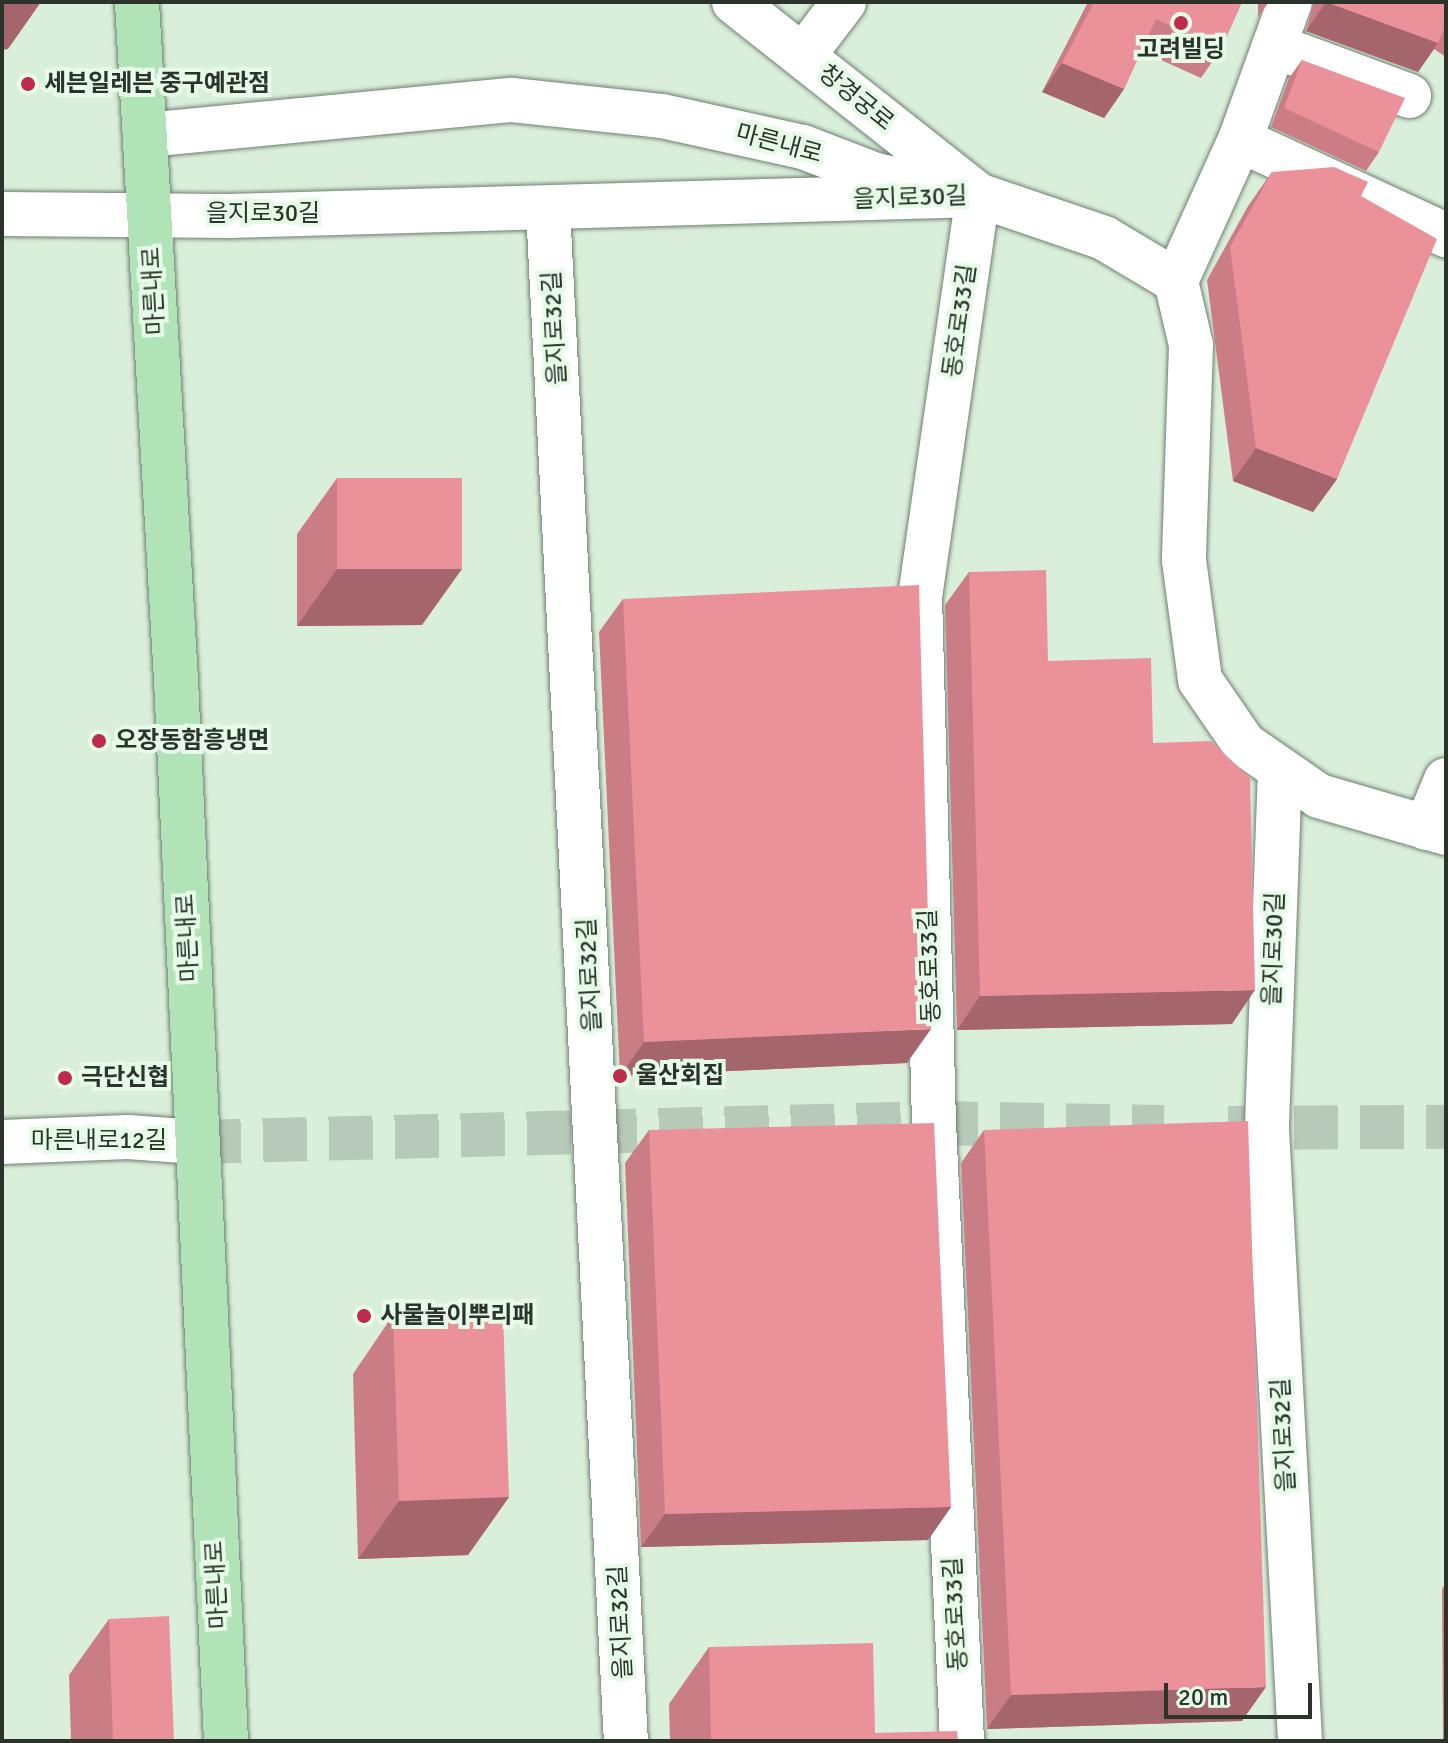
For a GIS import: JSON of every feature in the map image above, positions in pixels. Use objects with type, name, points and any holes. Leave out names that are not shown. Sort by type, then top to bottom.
[{"type":"main road","name":"마른내로","points":[[137,2],[226,1741]]},
{"type":"street","name":"창경궁로","points":[[734,2],[978,195]]},
{"type":"street","points":[[803,56],[844,2]]},
{"type":"street","points":[[1290,2],[1240,140],[1176,281],[1191,345],[1184,560],[1200,680],[1244,744],[1319,796],[1436,831],[1446,780]]},
{"type":"street","points":[[1274,46],[1409,96]]},
{"type":"street","name":"마른내로","points":[[146,135],[512,100],[662,116],[803,147],[876,175],[978,195]]},
{"type":"street","points":[[1240,140],[1446,235]]},
{"type":"street","name":"을지로30길","points":[[2,214],[150,212],[229,216],[978,195],[1104,238],[1176,281]]},
{"type":"street","name":"동호로33길","points":[[962,1741],[934,1123],[920,597],[978,195]]},
{"type":"street","name":"을지로32길","points":[[548,209],[626,1741]]},
{"type":"street","name":"을지로30길","points":[[1267,1129],[1280,770]]},
{"type":"street","name":"을지로32길","points":[[1267,1129],[1300,1741]]},
{"type":"street","name":"마른내로12길","points":[[2,1142],[128,1137],[197,1142]]},
{"type":"building","points":[[1094,2],[1242,2],[1221,49],[1156,19],[1124,89],[1062,63]]},
{"type":"building","points":[[1326,2],[1446,2],[1446,24],[1438,43]]},
{"type":"building","points":[[1302,60],[1405,98],[1379,152],[1284,108]]},
{"type":"building","points":[[1334,167],[1368,182],[1361,196],[1437,239],[1337,479],[1256,448],[1230,247],[1272,172]]},
{"type":"building","points":[[337,478],[462,478],[462,569],[337,569]]},
{"type":"building","points":[[1046,570],[1048,661],[1151,658],[1153,743],[1211,741],[1250,778],[1255,990],[980,996],[969,572]]},
{"type":"building","points":[[919,585],[931,1029],[644,1042],[623,599]]},
{"type":"building","points":[[1248,1121],[1266,1687],[1011,1695],[984,1130]]},
{"type":"building","points":[[934,1123],[951,1507],[665,1514],[649,1130]]},
{"type":"building","points":[[503,1312],[509,1497],[399,1501],[393,1315]]},
{"type":"building","points":[[169,1616],[174,1741],[113,1741],[109,1619]]},
{"type":"building","points":[[873,1643],[875,1733],[957,1731],[958,1741],[711,1741],[709,1647]]},
{"type":"tunnel","points":[[197,1142],[934,1123],[1164,1127]]},
{"type":"tunnel","points":[[1228,1128],[1446,1127]]},
{"type":"place","name":"고려빌딩","points":[[1181,23]]},
{"type":"place","name":"세븐일레븐 중구예관점","points":[[28,84]]},
{"type":"place","name":"오장동함흥냉면","points":[[99,741]]},
{"type":"place","name":"울산회집","points":[[620,1076]]},
{"type":"place","name":"극단신협","points":[[65,1078]]},
{"type":"place","name":"사물놀이뿌리패","points":[[364,1316]]}]
